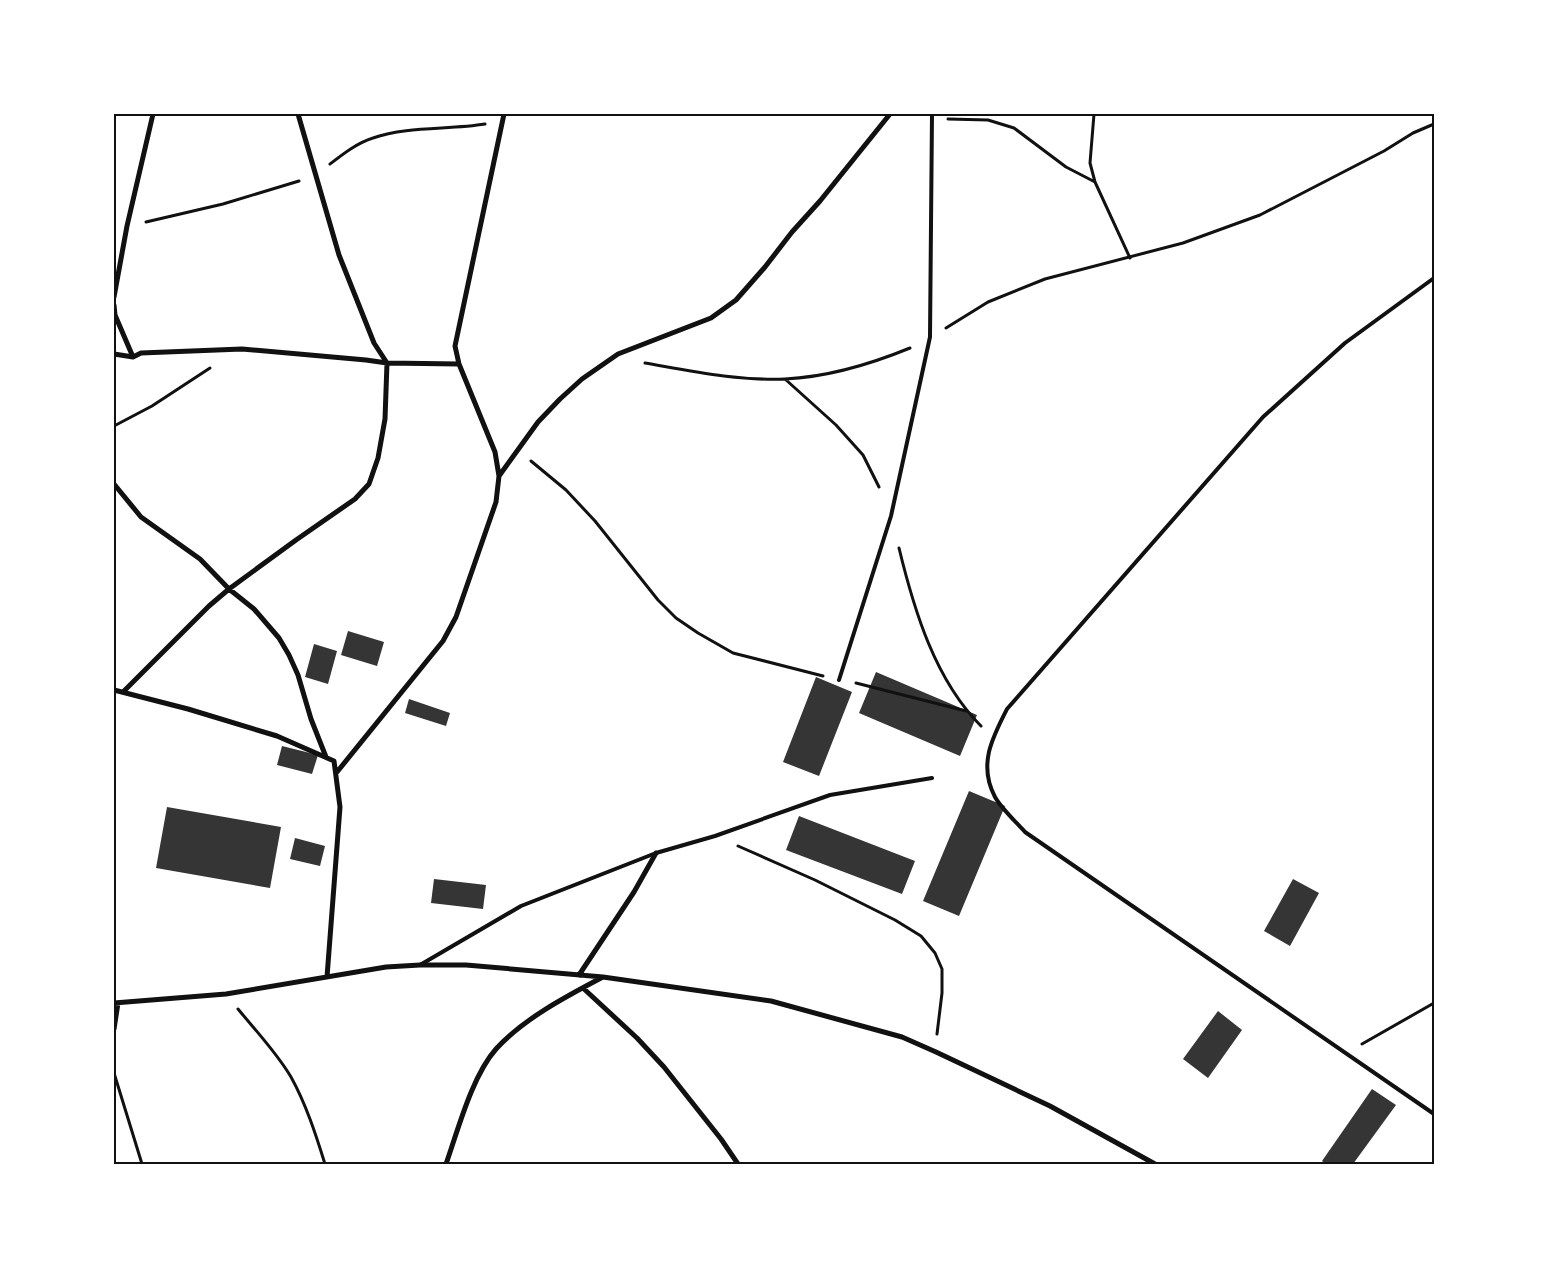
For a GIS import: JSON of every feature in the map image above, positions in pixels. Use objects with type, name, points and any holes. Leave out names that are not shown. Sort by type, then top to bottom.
[{"type":"street","points":[[114,297],[127,226],[153,114]]},
{"type":"street","points":[[123,692],[209,606],[229,589],[355,499],[369,484],[378,458],[385,419],[386,363],[374,343],[339,255],[298,114]]},
{"type":"street","points":[[337,772],[443,641],[456,617],[496,502],[498,476],[495,452],[459,364],[455,346],[504,114]]},
{"type":"street","points":[[498,476],[538,422],[582,379],[618,354],[711,318],[736,300],[847,169],[890,114]]},
{"type":"street","points":[[114,305],[116,315],[133,356]]},
{"type":"street","points":[[114,354],[133,356],[141,353],[232,349],[264,350],[386,363],[459,364]]},
{"type":"street","points":[[114,484],[141,517],[200,559],[229,589],[254,608],[279,638],[298,676],[326,757]]},
{"type":"street","points":[[114,690],[277,736],[334,761],[337,772],[340,807],[327,977]]},
{"type":"street","points":[[579,975],[634,892],[656,853]]},
{"type":"street","points":[[114,1029],[116,1003],[226,994],[386,968],[420,965],[466,965],[604,977],[771,1001],[902,1037],[1050,1106],[1155,1164]]},
{"type":"street","points":[[446,1164],[470,1094],[495,1050],[520,1027],[604,977]]},
{"type":"street","points":[[583,988],[637,1038],[664,1067],[722,1139],[738,1164]]},
{"type":"lane","points":[[839,680],[891,516],[930,337],[932,116]]},
{"type":"lane","points":[[1434,278],[1345,343],[1263,417],[1006,710],[992,737],[986,774],[995,798],[1025,832],[1434,1114]]},
{"type":"lane","points":[[420,965],[521,906],[656,853],[715,836],[830,795],[932,778]]},
{"type":"path","points":[[1094,114],[1090,163],[1095,182],[1130,258]]},
{"type":"path","points":[[932,116],[988,120],[1014,128],[1066,167],[1095,182]]},
{"type":"path","points":[[127,226],[223,204],[317,176],[350,149],[371,138],[384,134],[466,127],[503,121]]},
{"type":"path","points":[[618,354],[639,362],[704,374],[785,379],[832,373],[862,366],[920,344],[988,302],[1010,292],[1045,279],[1183,243],[1260,215],[1376,156],[1413,133],[1434,124]]},
{"type":"path","points":[[114,426],[152,406],[209,369],[232,349]]},
{"type":"path","points":[[517,450],[566,490],[595,521],[658,600],[676,618],[698,633],[733,653],[966,711]]},
{"type":"path","points":[[715,836],[815,880],[895,920],[921,936],[935,952],[942,969],[942,993],[936,1052]]},
{"type":"path","points":[[226,994],[264,1040],[290,1077],[325,1164]]},
{"type":"path","points":[[1347,1054],[1434,1003]]},
{"type":"path","points":[[114,1073],[142,1164]]},
{"type":"building","points":[[348,631],[384,642],[377,666],[341,655]]},
{"type":"building","points":[[314,644],[337,651],[328,684],[305,677]]},
{"type":"building","points":[[876,672],[977,715],[960,756],[859,713]]},
{"type":"building","points":[[816,677],[852,692],[819,776],[783,762]]},
{"type":"building","points":[[409,699],[450,713],[446,726],[405,713]]},
{"type":"building","points":[[282,746],[318,755],[312,774],[277,765]]},
{"type":"building","points":[[969,791],[1005,806],[959,916],[923,901]]},
{"type":"building","points":[[167,807],[281,827],[270,888],[156,868]]},
{"type":"building","points":[[799,816],[915,861],[902,894],[786,850]]},
{"type":"building","points":[[295,838],[325,846],[320,866],[290,859]]},
{"type":"building","points":[[434,879],[486,885],[483,909],[431,903]]},
{"type":"building","points":[[1293,879],[1319,893],[1290,946],[1264,931]]},
{"type":"building","points":[[1218,1011],[1242,1030],[1208,1078],[1183,1059]]},
{"type":"building","points":[[1372,1089],[1396,1105],[1353,1164],[1326,1164],[1322,1161]]}]
